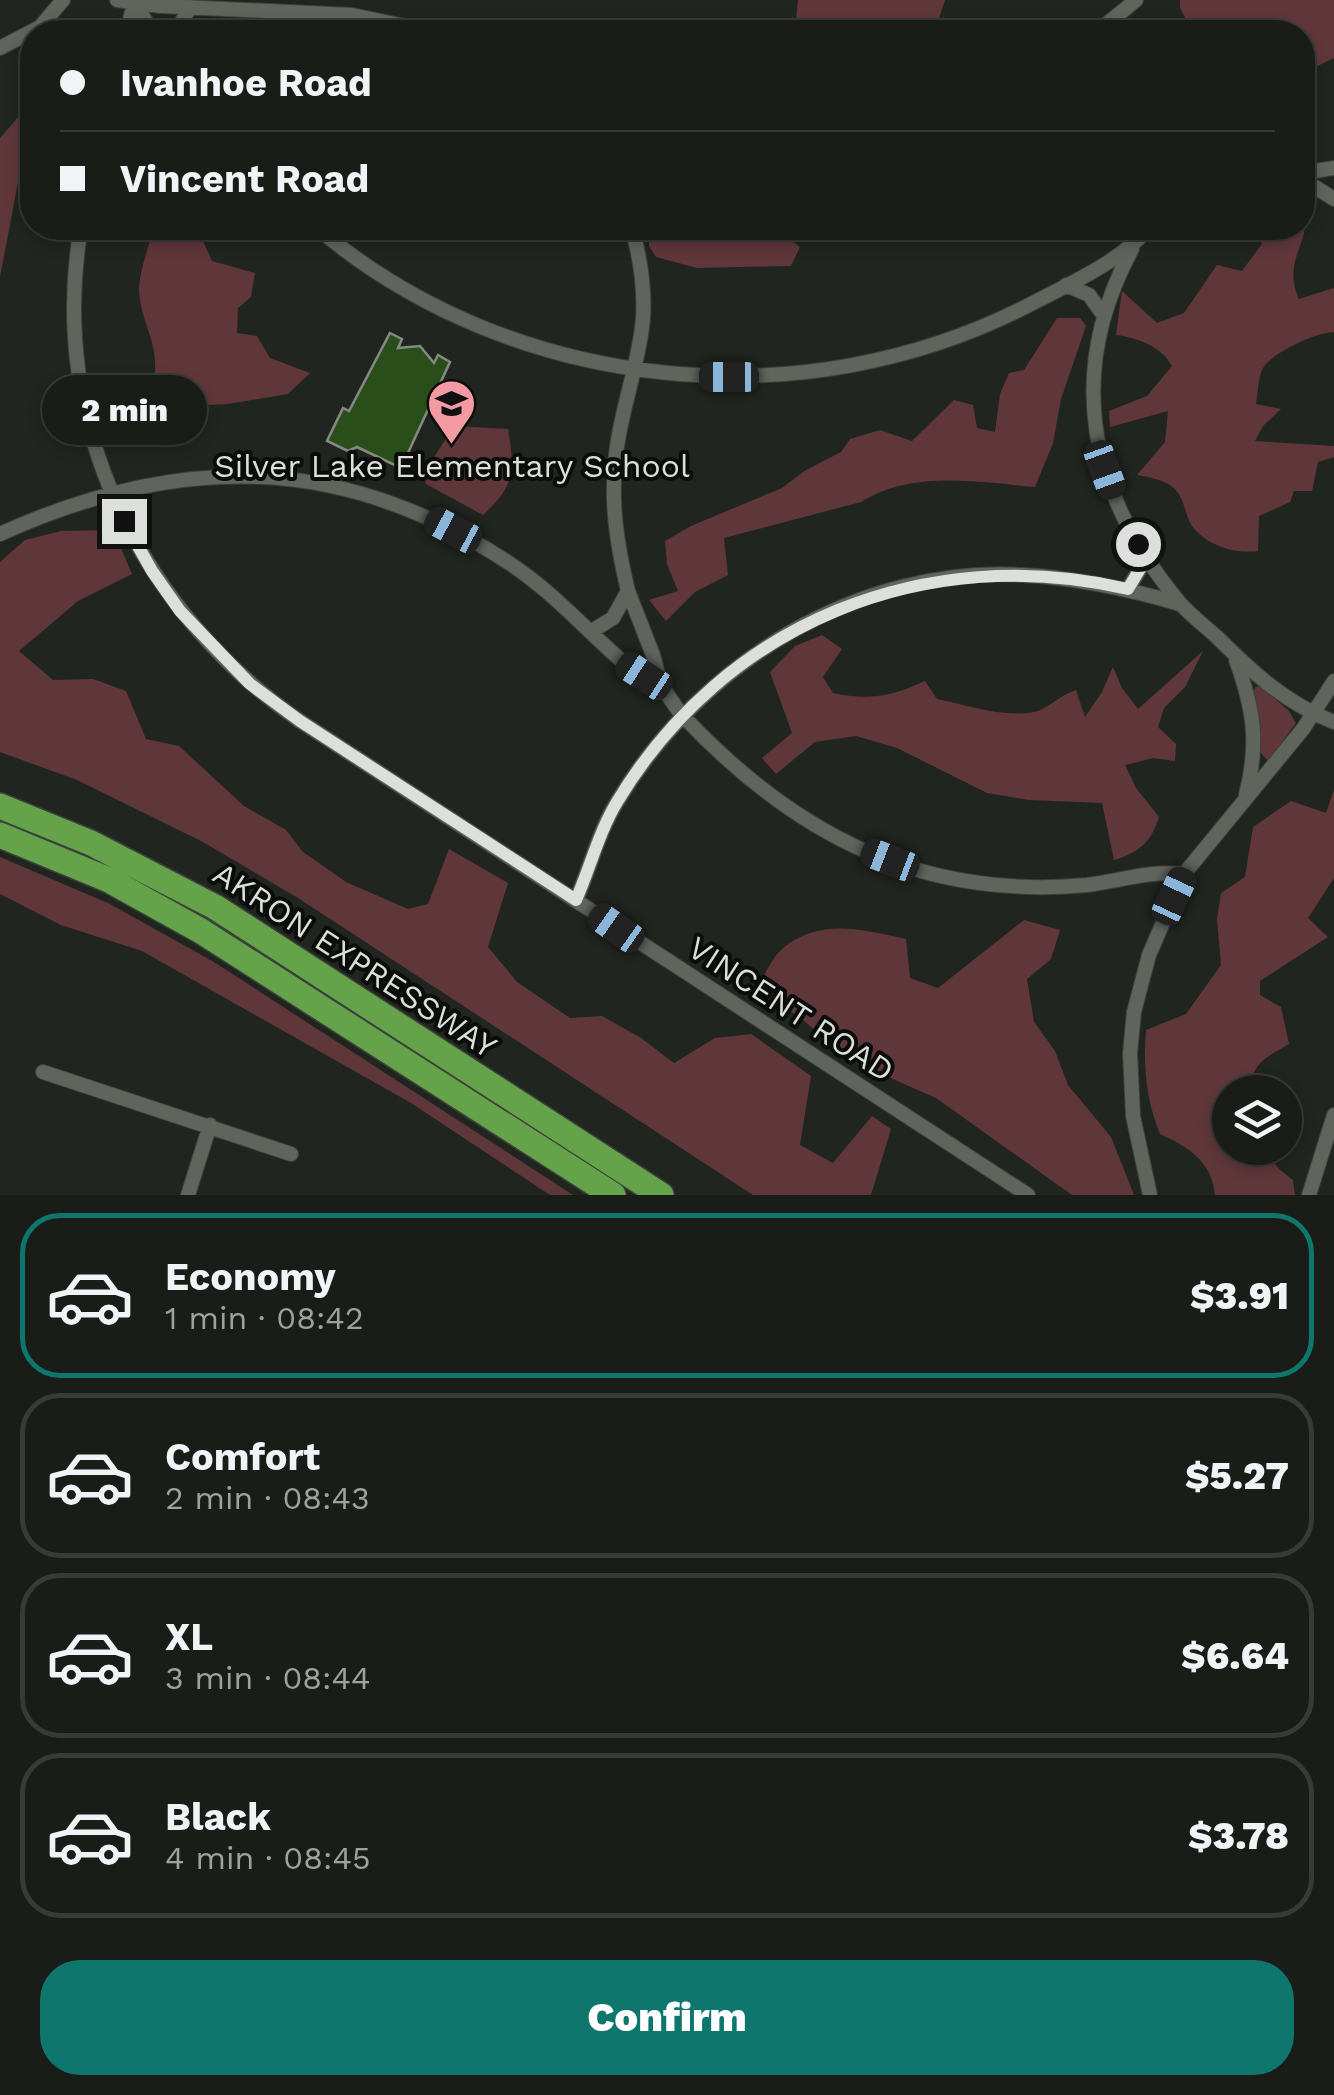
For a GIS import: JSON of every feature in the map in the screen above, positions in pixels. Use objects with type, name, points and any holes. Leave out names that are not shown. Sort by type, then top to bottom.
[{"type":"highway","name":"AKRON EXPRESSWAY","points":[[0,806],[92,843],[215,907],[661,1195]]},
{"type":"highway","name":"AKRON EXPRESSWAY","points":[[0,835],[109,880],[201,931],[613,1195]]},
{"type":"street","points":[[46,20],[63,0]]},
{"type":"street","points":[[117,0],[372,20]]},
{"type":"street","points":[[1112,20],[1136,0]]},
{"type":"street","points":[[130,20],[134,3]]},
{"type":"street","points":[[134,3],[145,20]]},
{"type":"street","points":[[183,20],[190,7]]},
{"type":"street","name":"VINCENT ROAD","points":[[80,240],[75,278],[76,352],[92,441],[110,493],[139,549],[202,638],[242,677],[287,712],[1028,1195]]},
{"type":"street","points":[[334,240],[387,278],[476,324],[540,348],[632,369],[750,377],[803,374],[880,362],[958,338],[1133,248]]},
{"type":"street","points":[[635,240],[643,314],[616,451],[613,502],[617,545],[628,591],[662,688],[682,716],[801,816],[867,852],[914,869],[982,884],[1032,887],[1096,884],[1156,873],[1184,874]]},
{"type":"street","points":[[1139,240],[1112,285],[1102,314],[1093,394],[1098,447],[1119,508],[1180,604],[1235,658],[1313,714],[1334,722]]},
{"type":"street","points":[[1066,285],[1088,295],[1102,314]]},
{"type":"street","points":[[0,534],[70,504],[156,483],[236,478],[308,480],[376,496],[422,513],[484,546],[592,630],[626,665],[662,688]]},
{"type":"street","points":[[1128,589],[1147,557]]},
{"type":"street","points":[[576,900],[615,805],[682,716],[716,683],[780,638],[838,608],[949,580],[1002,574],[1128,589],[1180,604]]},
{"type":"street","points":[[592,630],[614,618],[628,591]]},
{"type":"street","points":[[1235,658],[1251,703],[1255,740],[1254,766],[1245,801]]},
{"type":"street","points":[[1150,1195],[1133,1116],[1132,1032],[1149,955],[1184,874],[1313,714],[1334,681]]},
{"type":"street","points":[[43,1072],[290,1154]]},
{"type":"street","points":[[1308,1195],[1334,1115]]},
{"type":"street","points":[[188,1195],[210,1125]]},
{"type":"shaded area","points":[[798,0],[945,0],[939,20],[796,20]]},
{"type":"shaded area","points":[[1180,0],[1334,0],[1334,58],[1315,67],[1315,20],[1186,20]]},
{"type":"shaded area","points":[[20,115],[20,172],[0,277],[0,138]]},
{"type":"shaded area","points":[[150,240],[202,240],[212,261],[255,273],[251,297],[238,308],[237,333],[257,336],[270,358],[310,373],[288,394],[228,404],[123,403],[123,387],[154,377],[154,355],[139,291]]},
{"type":"shaded area","points":[[649,240],[791,240],[800,247],[791,266],[697,268],[656,257]]},
{"type":"shaded area","points":[[1260,240],[1302,240],[1294,268],[1299,299],[1334,288],[1334,332],[1294,345],[1266,364],[1256,404],[1281,409],[1263,426],[1255,441],[1334,446],[1334,457],[1318,462],[1312,491],[1294,491],[1290,502],[1259,516],[1258,551],[1240,551],[1213,543],[1198,533],[1171,486],[1137,475],[1165,442],[1168,411],[1110,427],[1109,411],[1147,396],[1172,366],[1148,344],[1116,335],[1122,291],[1157,323],[1184,313],[1217,265],[1242,271],[1262,244]]},
{"type":"shaded area","points":[[1057,318],[1080,318],[1086,326],[1061,399],[1053,443],[1035,487],[968,481],[902,485],[861,502],[724,538],[728,575],[695,592],[666,621],[649,600],[678,591],[667,564],[665,541],[782,488],[841,452],[850,439],[880,430],[912,441],[954,400],[973,405],[977,428],[995,432],[1000,394],[1009,373],[1024,370]]},
{"type":"shaded area","points":[[454,426],[508,429],[510,477],[501,495],[483,515],[426,484],[424,473]]},
{"type":"shaded area","points":[[113,530],[132,574],[78,601],[19,651],[53,680],[93,679],[126,691],[146,739],[179,746],[244,806],[286,830],[303,852],[346,882],[408,909],[428,904],[449,849],[508,883],[488,947],[517,982],[570,1018],[602,1016],[674,1063],[715,1038],[751,1034],[811,1076],[800,1145],[833,1163],[872,1116],[891,1129],[871,1195],[753,1195],[298,898],[203,842],[77,780],[0,752],[0,562],[25,540],[61,531]]},
{"type":"shaded area","points":[[822,635],[842,649],[823,677],[833,693],[880,696],[925,681],[937,699],[985,710],[1022,713],[1039,711],[1076,690],[1085,717],[1113,667],[1122,688],[1138,709],[1203,651],[1185,687],[1164,708],[1158,727],[1176,744],[1175,761],[1153,758],[1125,765],[1136,788],[1159,817],[1152,833],[1138,849],[1114,860],[1102,803],[1029,800],[987,793],[897,748],[856,736],[815,742],[776,774],[762,758],[792,733],[770,672],[795,646]]},
{"type":"shaded area","points":[[1260,686],[1289,711],[1296,723],[1268,761],[1260,752],[1254,691]]},
{"type":"shaded area","points":[[1334,790],[1334,878],[1308,918],[1328,937],[1260,981],[1260,995],[1281,1007],[1289,1044],[1261,1062],[1253,1075],[1212,1075],[1212,1165],[1276,1165],[1293,1180],[1295,1195],[1215,1195],[1204,1164],[1180,1144],[1160,1134],[1147,1083],[1146,1030],[1186,1014],[1221,965],[1217,919],[1221,893],[1245,877],[1253,827],[1291,801],[1326,813]]},
{"type":"shaded area","points":[[0,857],[110,904],[214,962],[573,1195],[550,1195],[411,1103],[142,951],[61,925],[0,894]]},
{"type":"shaded area","points":[[1024,920],[1060,930],[1051,959],[1027,979],[1034,1022],[1055,1051],[1068,1085],[1111,1137],[1134,1195],[1072,1195],[936,1098],[845,1058],[801,1018],[756,990],[782,949],[796,939],[826,929],[906,939],[910,978],[938,988]]},
{"type":"building","points":[[390,333],[402,339],[398,348],[420,346],[434,363],[438,355],[450,362],[401,468],[357,447],[348,451],[327,441],[343,408],[349,411]]},
{"type":"place","name":"Silver Lake Elementary School","points":[[452,446]]},
{"type":"route","points":[[124,521],[180,611],[250,684],[300,721],[576,900],[615,805],[651,755],[682,716],[754,654],[838,608],[918,584],[1024,574],[1128,589],[1147,557],[1138,544]]}]
